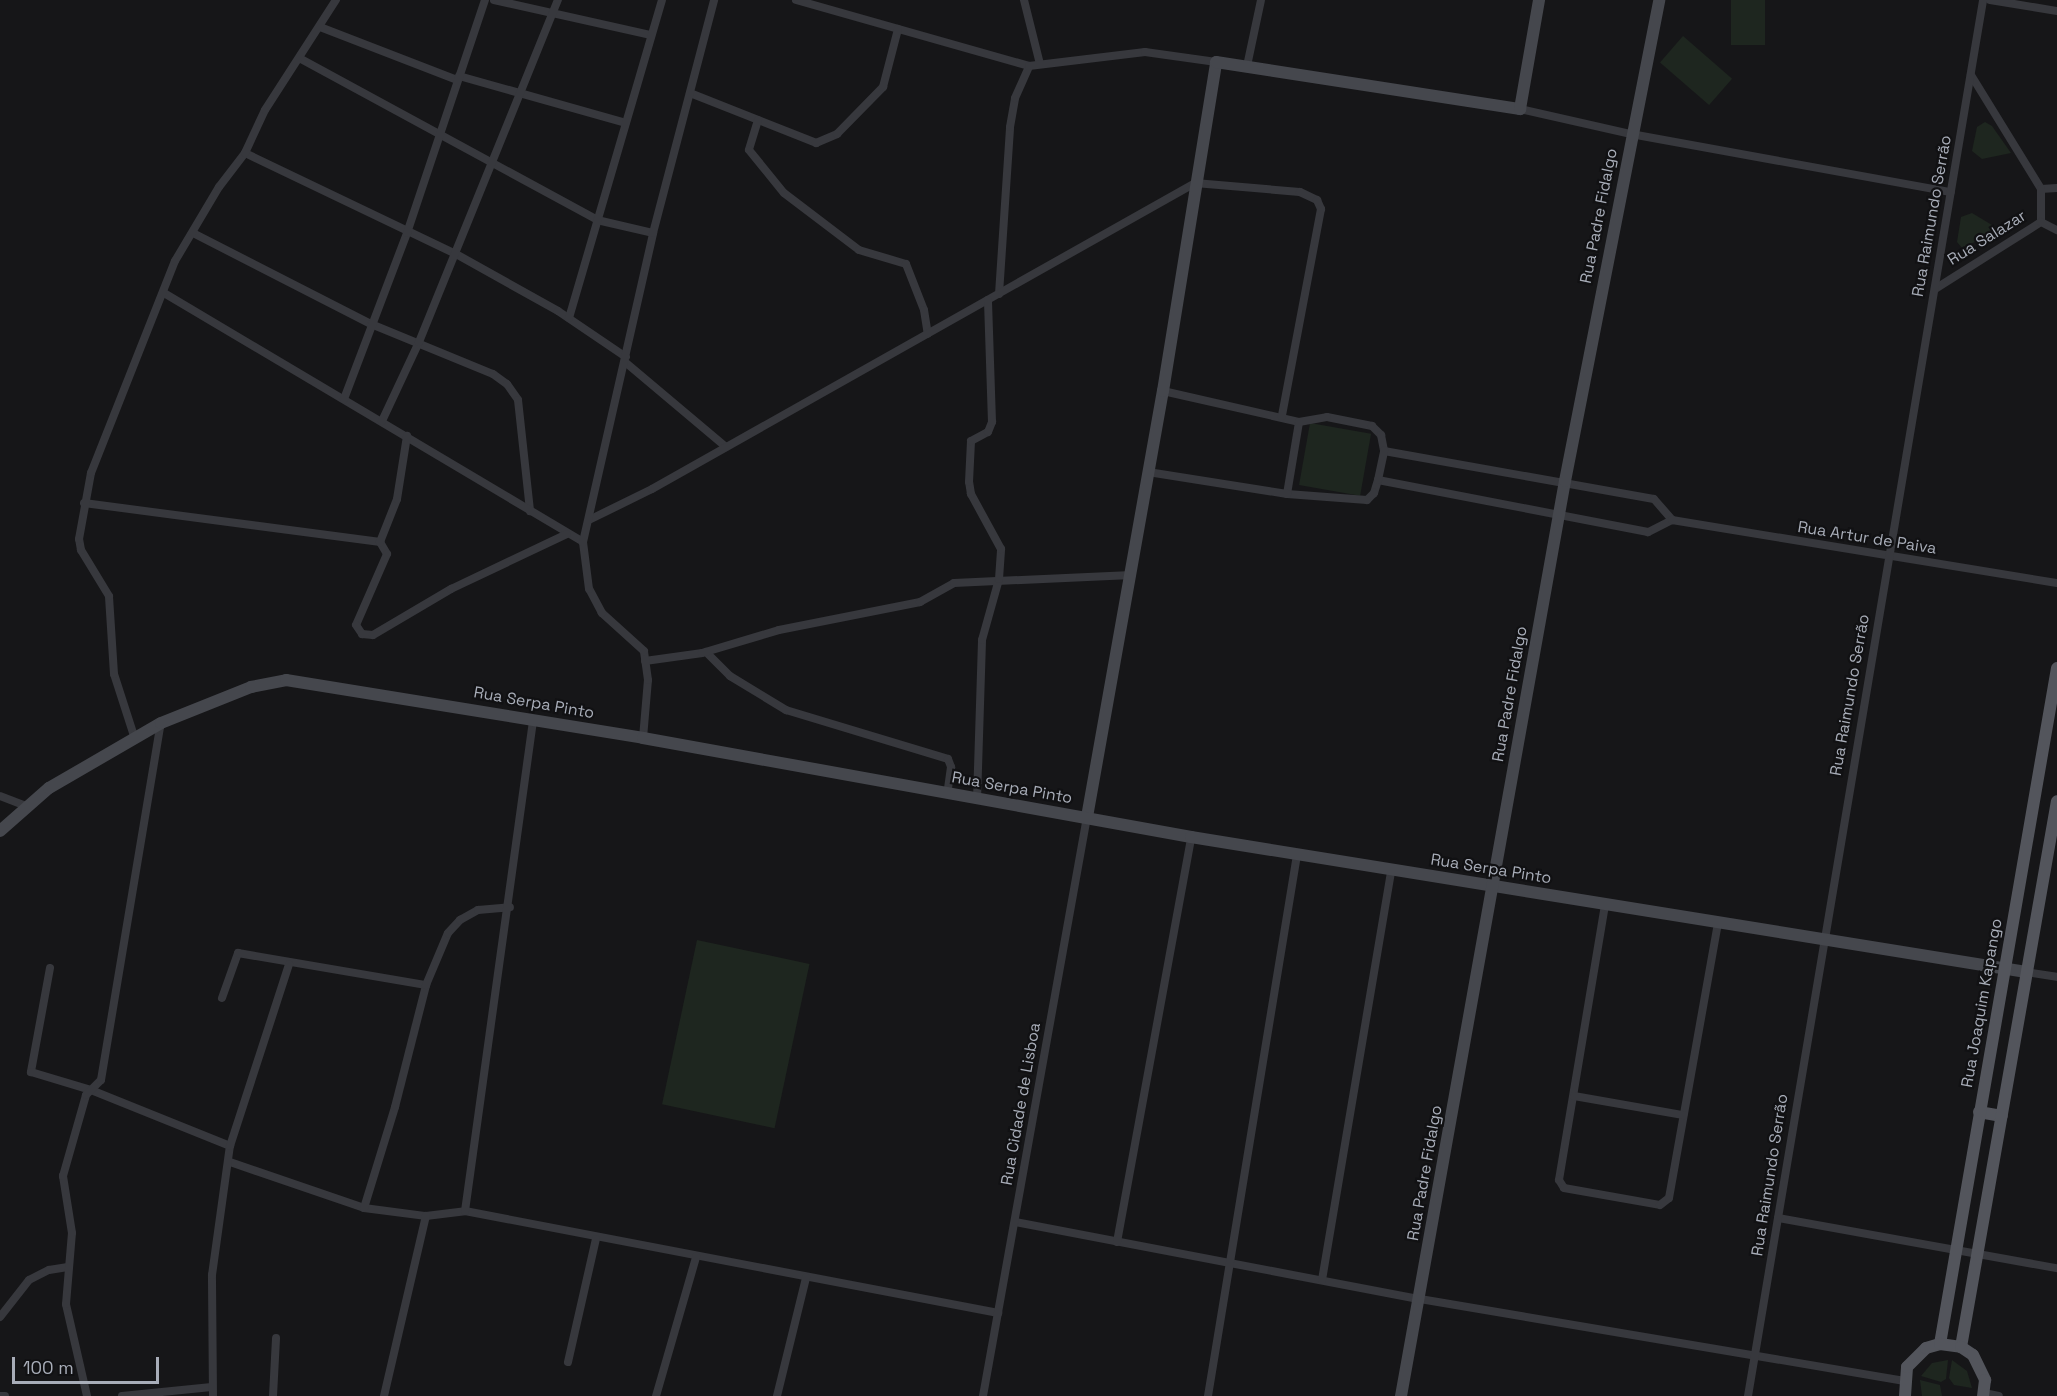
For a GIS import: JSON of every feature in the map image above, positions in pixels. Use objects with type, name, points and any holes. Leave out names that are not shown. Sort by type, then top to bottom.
[{"type":"main road","name":"Rua Joaquim Kapango","points":[[1940,1344],[2028,838],[2054,712],[2057,668]]},
{"type":"main road","points":[[1961,1347],[2057,801]]},
{"type":"main road","points":[[2028,838],[2050,842]]},
{"type":"main road","points":[[1979,1112],[2002,1116]]},
{"type":"main road","points":[[1905,1396],[1903,1381],[1915,1356],[1940,1344],[1961,1347],[1981,1366],[1983,1395]]},
{"type":"street","points":[[135,739],[114,674],[109,596],[81,550],[79,539],[84,503],[118,402],[175,261],[245,153],[265,110],[301,59],[336,0]]},
{"type":"street","points":[[344,399],[407,233],[439,131],[485,0]]},
{"type":"street","points":[[494,0],[552,15],[651,35]]},
{"type":"street","points":[[382,421],[419,342],[456,254],[491,161],[558,0]]},
{"type":"street","points":[[569,318],[662,0]]},
{"type":"street","points":[[643,738],[648,680],[645,661],[638,643],[602,613],[589,589],[583,542],[591,519],[653,233],[714,0]]},
{"type":"street","points":[[796,0],[1029,66],[1145,52],[1520,109],[1631,134],[1952,192]]},
{"type":"street","points":[[1024,0],[1040,64]]},
{"type":"street","points":[[1247,66],[1261,0]]},
{"type":"street","points":[[1520,109],[1539,0]]},
{"type":"street","name":"Rua Padre Fidalgo","points":[[1401,1396],[1565,482],[1631,134],[1659,0]]},
{"type":"street","name":"Rua Raimundo Serrão","points":[[1748,1396],[1983,0]]},
{"type":"street","points":[[1990,0],[2057,11]]},
{"type":"street","points":[[320,27],[458,78],[626,123]]},
{"type":"street","points":[[690,93],[813,142],[837,134],[883,87],[898,29]]},
{"type":"street","points":[[301,59],[439,131],[597,220],[653,233]]},
{"type":"street","points":[[1087,817],[1132,575],[1216,62]]},
{"type":"street","points":[[999,294],[1010,127],[1015,98],[1029,66]]},
{"type":"street","points":[[1971,75],[2041,189],[2041,222]]},
{"type":"street","points":[[758,120],[748,147],[759,164],[784,193],[849,243],[906,264],[924,310],[928,334]]},
{"type":"street","points":[[245,153],[407,233],[456,254],[569,318],[625,360],[726,447]]},
{"type":"street","points":[[591,519],[726,447],[1196,183],[1300,192],[1317,200],[1321,209],[1282,416]]},
{"type":"street","points":[[2041,189],[2057,188]]},
{"type":"street","name":"Rua Salazar","points":[[1935,289],[2041,222],[2057,230]]},
{"type":"street","points":[[193,233],[372,324],[493,374],[513,390],[525,448],[530,511]]},
{"type":"street","points":[[164,293],[583,542]]},
{"type":"street","points":[[977,800],[982,640],[999,579],[1000,541],[971,494],[969,482],[971,441],[988,432],[992,422],[988,300]]},
{"type":"street","points":[[1148,472],[1287,494],[1366,500],[1374,493],[1384,452],[1381,435],[1372,426],[1327,417],[1299,422],[1282,416],[1163,391]]},
{"type":"street","points":[[1287,494],[1299,422]]},
{"type":"street","points":[[380,542],[397,499],[407,436]]},
{"type":"street","points":[[1378,480],[1648,532],[1672,520],[1654,499],[1384,452]]},
{"type":"street","points":[[84,503],[380,542]]},
{"type":"street","name":"Rua Artur de Paiva","points":[[1672,520],[2057,583]]},
{"type":"street","points":[[380,542],[387,554],[356,625],[362,634],[373,635],[451,589],[567,534]]},
{"type":"street","points":[[645,661],[706,652],[779,630],[920,602],[954,583],[999,579],[1132,575]]},
{"type":"street","points":[[706,652],[730,676],[786,710],[948,759],[951,767],[946,794]]},
{"type":"street","name":"Rua Serpa Pinto","points":[[0,831],[50,788],[161,723],[251,687],[286,680],[643,738],[977,800],[1087,817],[1296,855],[1605,905],[1824,937],[2057,977]]},
{"type":"street","points":[[465,1211],[510,907],[533,720]]},
{"type":"street","points":[[87,1396],[66,1304],[72,1233],[64,1193],[65,1165],[86,1095],[101,1080],[161,723]]},
{"type":"street","points":[[0,796],[28,807]]},
{"type":"street","name":"Rua Cidade de Lisboa","points":[[983,1396],[1087,817]]},
{"type":"street","points":[[1117,1242],[1191,837]]},
{"type":"street","points":[[1208,1396],[1296,855]]},
{"type":"street","points":[[1322,1280],[1391,870]]},
{"type":"street","points":[[1605,905],[1560,1185],[1650,1204],[1660,1205],[1669,1198],[1718,922]]},
{"type":"street","points":[[364,1208],[395,1107],[426,985],[448,933],[460,920],[478,910],[510,907]]},
{"type":"street","points":[[222,998],[238,953],[288,964],[426,985]]},
{"type":"street","points":[[122,1396],[212,1391],[212,1275],[231,1146],[288,964]]},
{"type":"street","points":[[50,968],[31,1072],[91,1090],[231,1146]]},
{"type":"street","points":[[1574,1096],[1683,1115]]},
{"type":"street","points":[[230,1162],[364,1208],[426,1216],[465,1211],[596,1239],[998,1314]]},
{"type":"street","points":[[384,1396],[426,1216]]},
{"type":"street","points":[[1778,1218],[2057,1268]]},
{"type":"street","points":[[1015,1222],[1420,1299],[1756,1353],[1903,1381]]},
{"type":"street","points":[[568,1362],[596,1239]]},
{"type":"street","points":[[656,1396],[696,1257]]},
{"type":"street","points":[[0,1317],[29,1280],[49,1270],[68,1267]]},
{"type":"street","points":[[777,1396],[806,1278]]},
{"type":"street","points":[[273,1396],[276,1338]]},
{"type":"street","points":[[1983,1395],[1999,1396]]},
{"type":"street","points":[[0,1396],[5,1396]]},
{"type":"shaded area","points":[[1731,0],[1765,0],[1765,45],[1731,45]]},
{"type":"shaded area","points":[[1683,36],[1732,79],[1709,105],[1660,62]]},
{"type":"shaded area","points":[[1985,122],[1992,126],[2011,153],[1982,159],[1972,151],[1977,127]]},
{"type":"shaded area","points":[[1972,213],[1997,228],[1963,249],[1957,242],[1961,217]]},
{"type":"shaded area","points":[[1310,423],[1371,434],[1360,496],[1299,485]]},
{"type":"shaded area","points":[[697,940],[809,964],[775,1128],[662,1104]]},
{"type":"shaded area","points":[[1948,1360],[1946,1379],[1941,1382],[1921,1376],[1932,1363]]},
{"type":"shaded area","points":[[1952,1360],[1967,1371],[1972,1388],[1954,1385],[1949,1378]]},
{"type":"shaded area","points":[[1920,1380],[1940,1385],[1942,1396],[1922,1396]]}]
